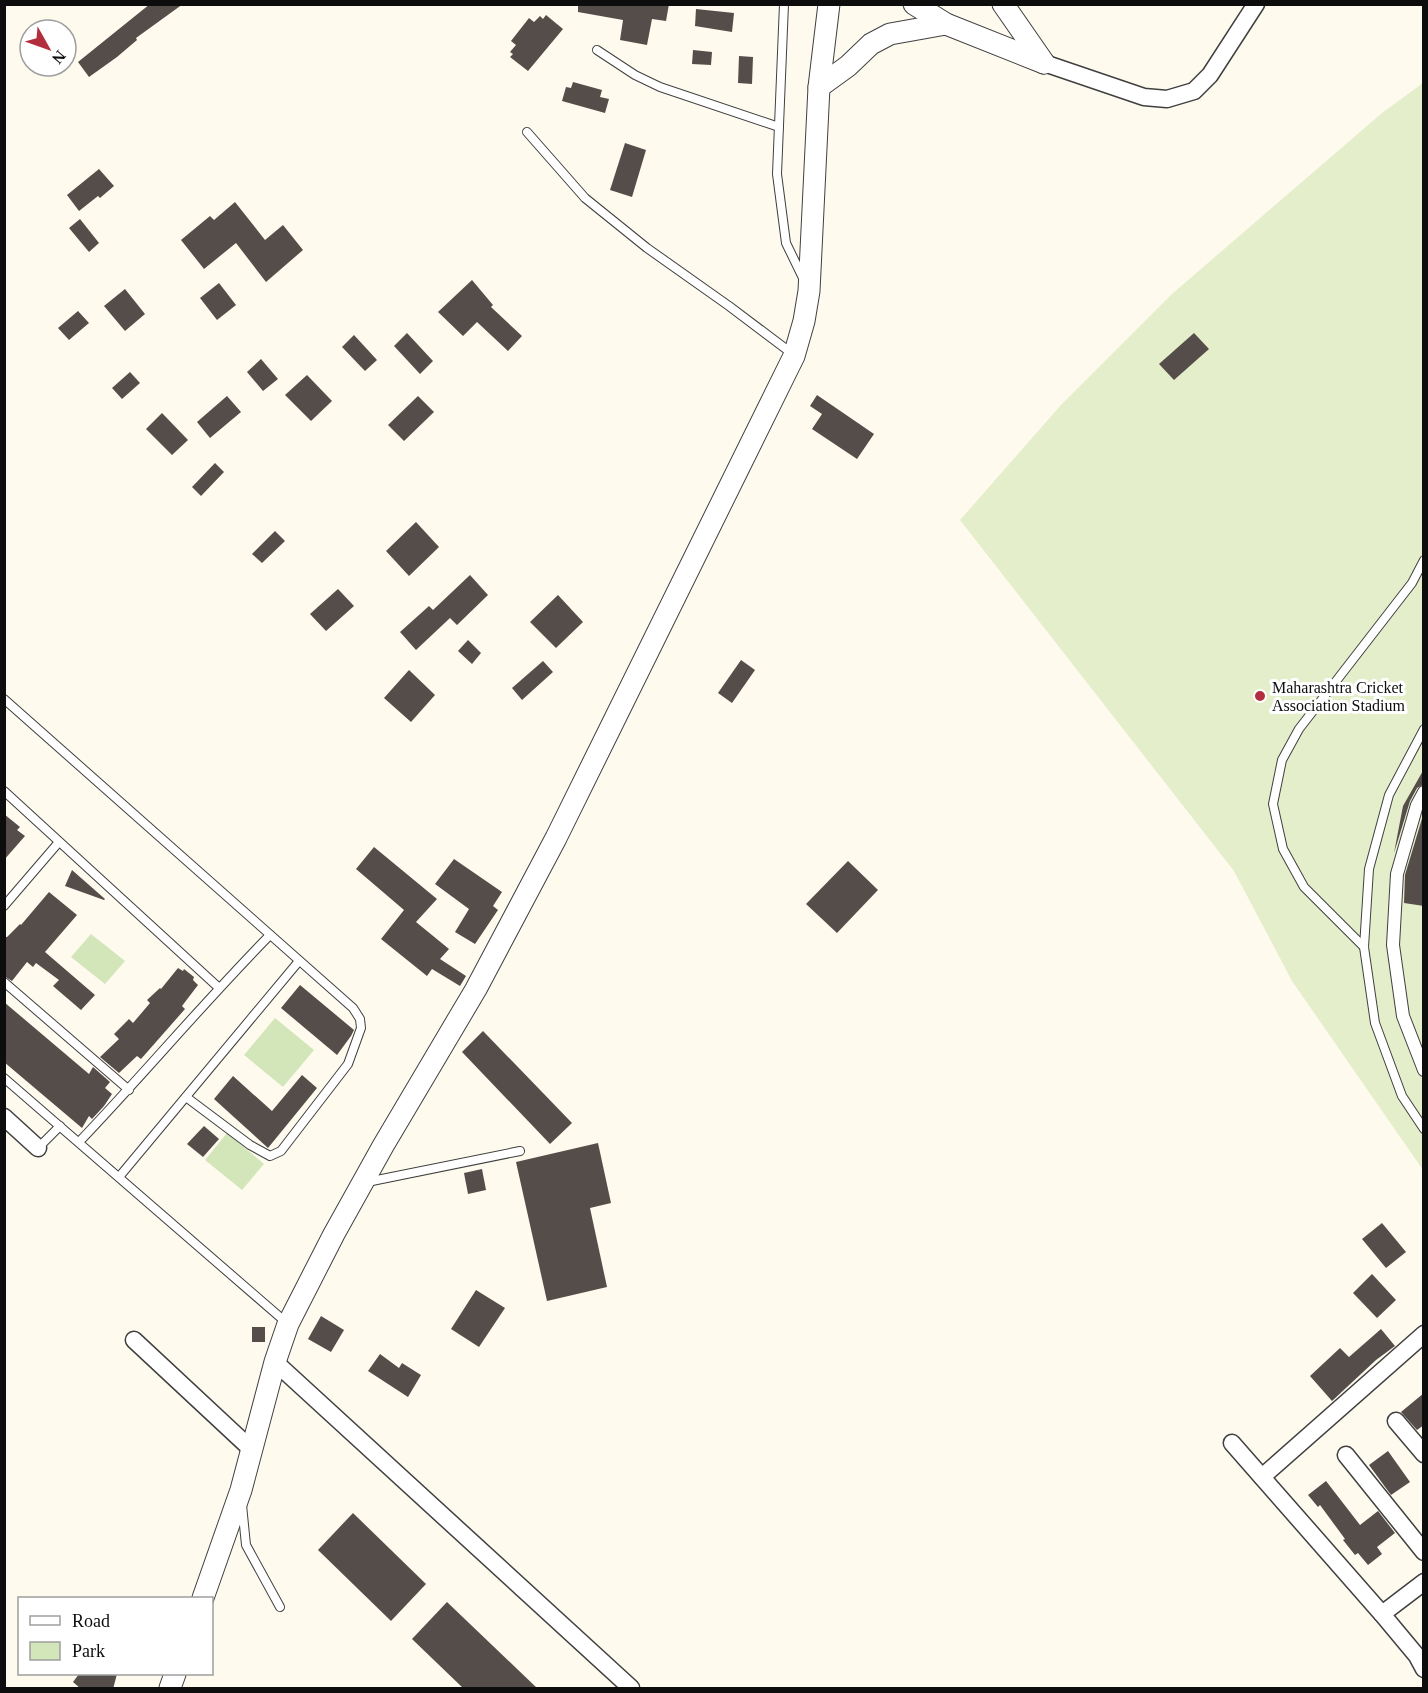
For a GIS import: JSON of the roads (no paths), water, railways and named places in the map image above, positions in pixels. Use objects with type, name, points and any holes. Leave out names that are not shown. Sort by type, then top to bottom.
[{"type":"street","points":[[204,1597],[241,1490],[275,1362],[288,1324],[362,1183],[476,989],[556,838],[794,356],[804,321],[809,291],[819,87],[829,4]]},
{"type":"street","points":[[914,4],[946,24],[1044,63],[1144,97],[1167,99],[1194,91],[1210,75],[1256,4]]},
{"type":"street","points":[[1003,4],[1044,63]]},
{"type":"street","points":[[819,87],[848,66],[871,44],[890,34],[946,24]]},
{"type":"street","points":[[1424,792],[1417,805],[1397,874],[1393,945],[1404,1016],[1424,1070]]},
{"type":"street","points":[[4,1117],[38,1148]]},
{"type":"street","points":[[1262,1477],[1424,1334]]},
{"type":"street","points":[[134,1340],[251,1449]]},
{"type":"street","points":[[275,1362],[631,1689]]},
{"type":"street","points":[[1396,1421],[1424,1454]]},
{"type":"street","points":[[1232,1443],[1418,1656],[1424,1668]]},
{"type":"street","points":[[1346,1455],[1424,1552]]},
{"type":"street","points":[[1382,1614],[1424,1582]]},
{"type":"lane","points":[[784,4],[777,174],[786,243],[809,291]]},
{"type":"lane","points":[[597,50],[635,75],[660,87],[779,127]]},
{"type":"lane","points":[[528,132],[585,198],[647,248],[794,356]]},
{"type":"lane","points":[[1364,947],[1304,887],[1282,849],[1273,804],[1282,760],[1299,729],[1412,583],[1424,560]]},
{"type":"lane","points":[[4,699],[353,1008],[360,1019],[361,1028],[348,1064],[281,1151],[270,1156],[250,1145],[186,1097]]},
{"type":"lane","points":[[1424,729],[1389,795],[1374,848],[1369,870],[1364,947],[1375,1023],[1402,1096],[1424,1129]]},
{"type":"lane","points":[[4,791],[218,987]]},
{"type":"lane","points":[[4,906],[59,842]]},
{"type":"lane","points":[[79,1142],[129,1090],[218,987],[270,935]]},
{"type":"lane","points":[[119,1177],[299,961]]},
{"type":"lane","points":[[4,982],[129,1090]]},
{"type":"lane","points":[[4,1078],[288,1324]]},
{"type":"lane","points":[[38,1148],[60,1126]]},
{"type":"lane","points":[[362,1183],[520,1151]]},
{"type":"lane","points":[[241,1490],[246,1545],[280,1607]]},
{"type":"place","name":"Maharashtra Cricket Association Stadium","points":[[1260,696]]}]
